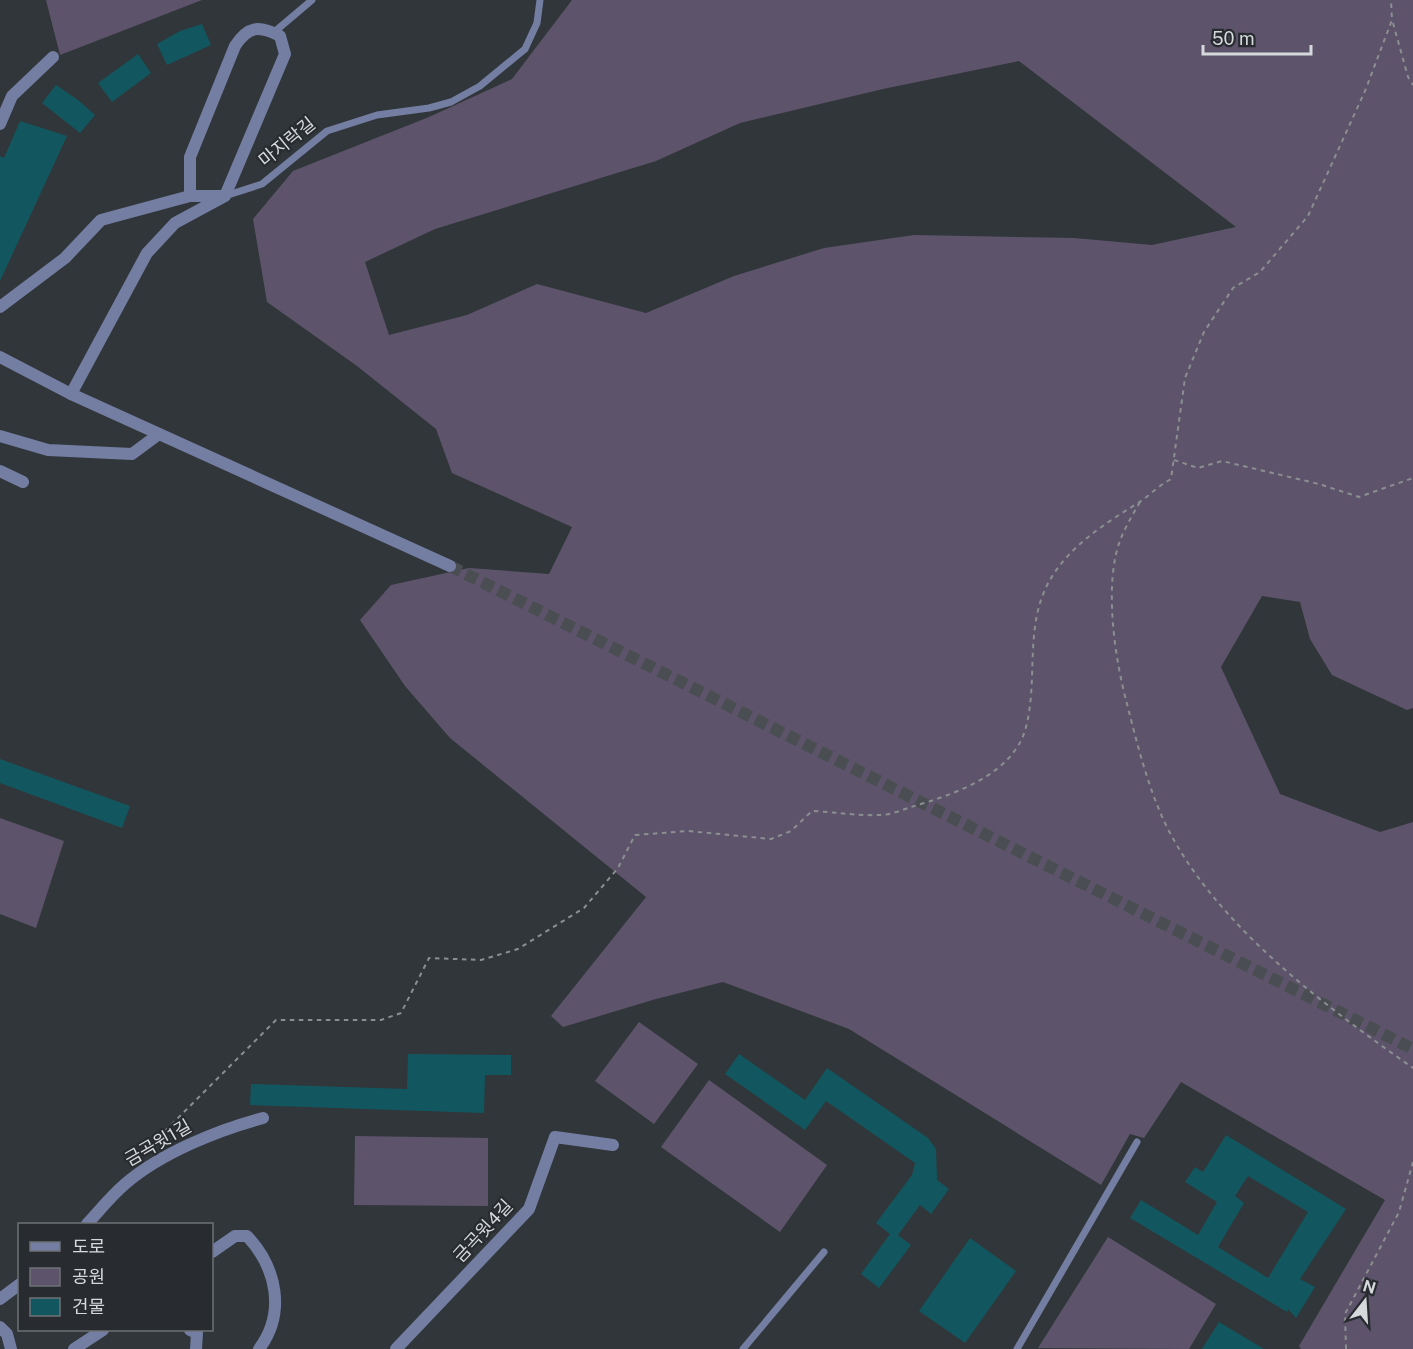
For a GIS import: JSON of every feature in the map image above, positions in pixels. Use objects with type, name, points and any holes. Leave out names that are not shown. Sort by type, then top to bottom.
[{"type":"street","points":[[71,394],[147,253],[175,223],[225,196],[285,54],[280,36],[259,29],[243,33],[234,46],[190,156],[190,196]]},
{"type":"street","points":[[0,124],[12,96],[53,57]]},
{"type":"street","name":"마지락길","points":[[0,307],[65,258],[101,220],[190,196],[225,196]]},
{"type":"street","points":[[0,357],[71,394],[450,566]]},
{"type":"street","points":[[0,436],[48,450],[132,454],[159,434]]},
{"type":"street","points":[[0,471],[23,482]]},
{"type":"street","name":"금곡윗1길","points":[[88,1223],[126,1183],[166,1158],[217,1131],[263,1118]]},
{"type":"street","name":"금곡윗4길","points":[[396,1349],[528,1209],[555,1137],[613,1145]]},
{"type":"street","points":[[213,1251],[235,1236],[247,1236],[271,1277],[276,1291],[276,1315],[260,1349]]},
{"type":"street","points":[[0,1299],[18,1286]]},
{"type":"street","points":[[0,1327],[7,1334],[11,1349]]},
{"type":"street","points":[[79,1348],[100,1331]]},
{"type":"street","points":[[194,1331],[197,1333],[196,1349]]},
{"type":"lane","points":[[273,33],[312,0]]},
{"type":"lane","name":"마지락길","points":[[225,196],[262,184],[327,131],[376,115],[429,108],[451,102],[480,86],[525,49],[537,23],[540,0]]},
{"type":"lane","points":[[1017,1349],[1137,1142]]},
{"type":"lane","points":[[743,1349],[824,1252]]},
{"type":"path","points":[[1391,0],[1392,20],[1408,77],[1413,85]]},
{"type":"path","points":[[150,1156],[160,1135],[276,1020],[381,1020],[401,1013],[429,958],[481,960],[518,949],[584,908],[618,868],[635,835],[688,831],[771,839],[791,831],[812,811],[882,816],[945,797],[980,780],[1009,757],[1026,729],[1034,675],[1033,639],[1042,596],[1065,558],[1113,516],[1140,502],[1171,479],[1185,378],[1204,332],[1233,288],[1260,272],[1308,216],[1365,91],[1392,20]]},
{"type":"path","points":[[1174,460],[1198,468],[1222,461],[1319,484],[1359,497],[1413,478]]},
{"type":"path","points":[[1140,502],[1120,539],[1115,563],[1112,628],[1118,672],[1139,750],[1164,821],[1204,884],[1227,911],[1303,986],[1413,1068]]},
{"type":"path","points":[[1346,1349],[1345,1314],[1400,1212],[1413,1162]]},
{"type":"green space","points":[[46,0],[202,0],[60,55]]},
{"type":"green space","points":[[572,0],[1413,0],[1413,708],[1407,710],[1332,675],[1310,639],[1300,602],[1262,596],[1221,667],[1280,794],[1380,832],[1413,822],[1413,1349],[1301,1349],[1299,1346],[1385,1200],[1181,1082],[1144,1138],[1130,1134],[1101,1185],[849,1029],[723,982],[563,1027],[551,1016],[646,897],[450,738],[405,686],[360,620],[391,585],[469,568],[549,574],[572,527],[452,473],[436,429],[357,366],[267,302],[253,219],[293,171],[429,117],[512,79]],"holes":[[[1019,61],[1236,227],[1152,245],[1074,238],[914,235],[824,248],[734,276],[646,313],[537,284],[467,315],[389,335],[365,262],[435,229],[656,161],[740,123],[883,89]]]},
{"type":"green space","points":[[0,818],[64,841],[36,928],[0,914]]},
{"type":"green space","points":[[639,1022],[698,1064],[654,1124],[595,1081]]},
{"type":"green space","points":[[709,1080],[827,1165],[780,1232],[661,1147]]},
{"type":"green space","points":[[355,1136],[488,1138],[488,1206],[354,1205]]},
{"type":"green space","points":[[1108,1237],[1216,1304],[1189,1349],[1038,1348]]},
{"type":"building","points":[[202,24],[211,45],[167,65],[157,44],[180,31]]},
{"type":"building","points":[[138,54],[151,73],[112,102],[98,83]]},
{"type":"building","points":[[56,85],[95,115],[80,133],[42,103]]},
{"type":"building","points":[[20,121],[67,136],[0,281],[0,156],[4,158]]},
{"type":"building","points":[[0,759],[130,806],[122,828],[0,783]]},
{"type":"building","points":[[408,1054],[511,1055],[511,1075],[485,1075],[484,1113],[250,1105],[251,1084],[407,1089]]},
{"type":"building","points":[[739,1054],[805,1100],[827,1068],[928,1138],[936,1149],[937,1180],[949,1189],[931,1214],[920,1205],[898,1235],[911,1245],[879,1288],[861,1274],[890,1234],[876,1223],[912,1175],[915,1163],[826,1101],[805,1130],[725,1074]]},
{"type":"building","points":[[1226,1135],[1346,1209],[1300,1279],[1315,1287],[1296,1318],[1288,1309],[1287,1312],[1130,1218],[1141,1200],[1198,1235],[1217,1202],[1185,1182],[1195,1167],[1203,1172]],"holes":[[[1248,1176],[1308,1212],[1268,1278],[1218,1247],[1244,1203],[1235,1196]]]},
{"type":"building","points":[[970,1238],[1016,1271],[965,1343],[919,1311]]},
{"type":"building","points":[[1219,1322],[1264,1349],[1202,1349]]},
{"type":"tunnel","points":[[450,566],[1413,1049]]}]
